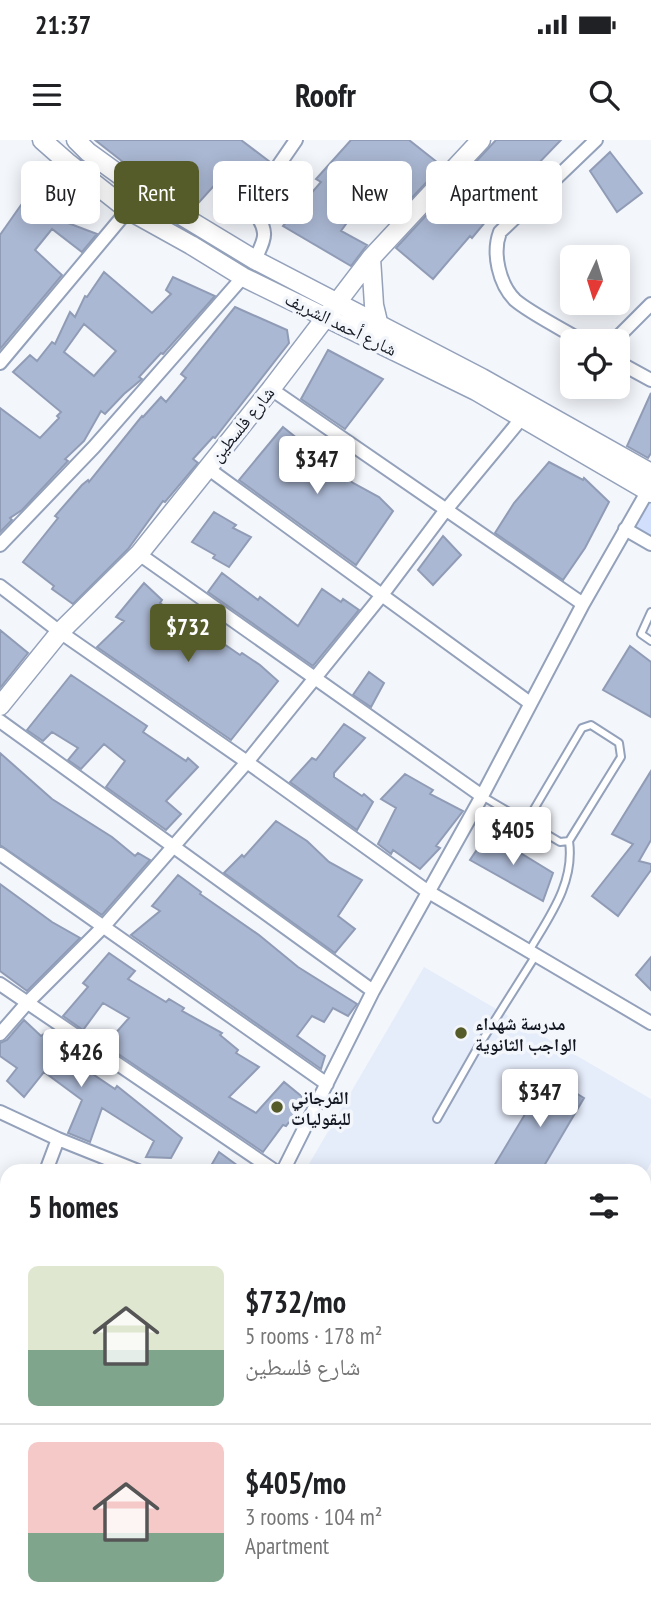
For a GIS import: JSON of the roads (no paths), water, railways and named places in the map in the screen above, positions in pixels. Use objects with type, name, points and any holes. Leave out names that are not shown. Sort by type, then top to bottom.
[{"type":"street","name":"شارع أحمد الشريف","points":[[42,140],[114,199]]},
{"type":"street","name":"شارع أحمد الشريف","points":[[76,140],[88,152],[146,194],[331,310],[527,411]]},
{"type":"street","name":"شارع فلسطين","points":[[0,706],[60,632],[139,554],[271,389],[371,258],[481,140]]},
{"type":"street","points":[[563,329],[514,299],[501,275],[496,244],[500,232],[596,140]]},
{"type":"street","points":[[255,260],[265,236],[262,224],[254,212],[254,201],[293,141]]},
{"type":"street","points":[[0,363],[116,224]]},
{"type":"street","name":"شارع أحمد الشريف","points":[[153,224],[243,277],[379,326],[650,485]]},
{"type":"street","points":[[371,258],[374,305],[379,326]]},
{"type":"street","points":[[0,545],[94,447],[243,277]]},
{"type":"street","points":[[626,329],[651,304]]},
{"type":"street","points":[[630,369],[651,380]]},
{"type":"street","points":[[271,389],[583,604]]},
{"type":"street","points":[[0,1034],[104,926],[247,762],[527,411]]},
{"type":"street","points":[[206,467],[530,703]]},
{"type":"street","points":[[287,1164],[373,991],[650,485]]},
{"type":"street","points":[[625,529],[651,544]]},
{"type":"street","points":[[139,554],[482,796]]},
{"type":"street","points":[[0,586],[60,632],[427,891],[651,1023]]},
{"type":"street","points":[[0,721],[373,991]]},
{"type":"street","points":[[0,854],[327,1084]]},
{"type":"street","points":[[0,984],[265,1164]]},
{"type":"street","points":[[0,1112],[120,1164]]},
{"type":"street","points":[[49,1164],[58,1139]]},
{"type":"lane","points":[[651,612],[640,634],[651,641]]},
{"type":"lane","points":[[437,1119],[533,953],[565,886],[570,868],[569,841],[621,757],[620,743],[591,725],[582,728],[527,821]]},
{"type":"lane","points":[[482,796],[560,842],[569,841]]},
{"type":"place","name":"مدرسة شهداء الواجب الثانوية","points":[[461,1033]]},
{"type":"place","name":"الفرجاني للبقوليات","points":[[277,1107]]}]
